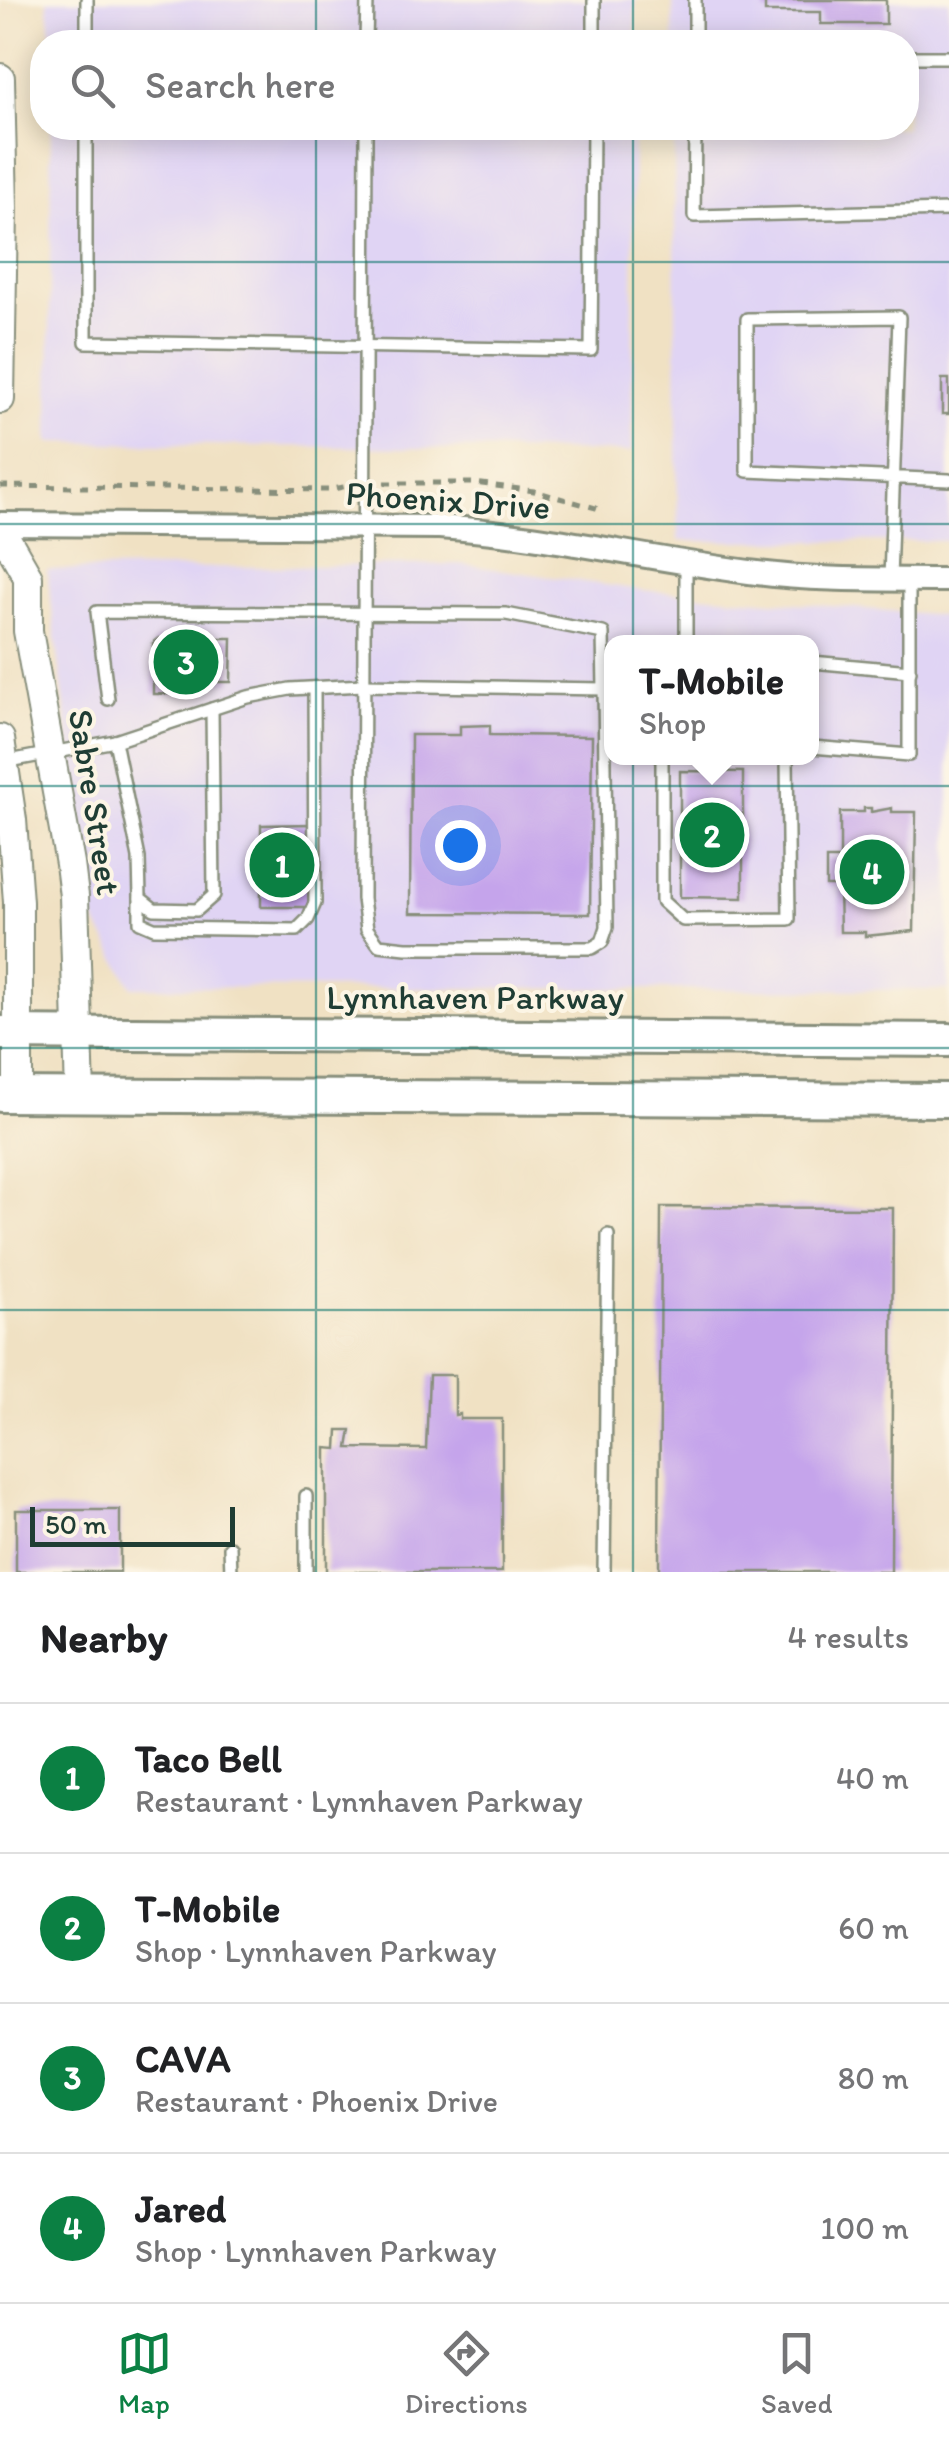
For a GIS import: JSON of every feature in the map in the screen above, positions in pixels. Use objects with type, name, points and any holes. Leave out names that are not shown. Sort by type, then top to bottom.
[{"type":"main road","name":"Lynnhaven Parkway","points":[[9,1033],[949,1040]]},
{"type":"main road","points":[[9,1095],[949,1100]]},
{"type":"street","points":[[0,78],[0,399]]},
{"type":"street","name":"Phoenix Drive","points":[[0,526],[496,531],[774,574],[949,580]]},
{"type":"street","name":"Sabre Street","points":[[0,526],[28,577],[28,631],[74,896],[80,1096]]},
{"type":"street","points":[[1,755],[18,902],[9,1095]]},
{"type":"lane","points":[[87,0],[87,30]]},
{"type":"lane","points":[[366,0],[366,30]]},
{"type":"lane","points":[[594,0],[594,30]]},
{"type":"lane","points":[[695,0],[695,30]]},
{"type":"lane","points":[[919,57],[949,57]]},
{"type":"lane","points":[[86,140],[86,342],[591,350],[593,140]]},
{"type":"lane","points":[[366,140],[366,929],[379,945],[406,948],[592,948],[602,942],[607,927],[605,765]]},
{"type":"lane","points":[[694,140],[694,216],[949,210]]},
{"type":"lane","points":[[819,749],[909,756],[910,671],[893,479],[898,318],[746,319],[747,471],[893,479],[949,480]]},
{"type":"lane","points":[[686,562],[686,635]]},
{"type":"lane","points":[[1,755],[50,754],[115,741],[248,697],[314,688],[604,689],[603,632],[506,614],[98,612],[108,699]]},
{"type":"lane","points":[[819,663],[910,671]]},
{"type":"lane","points":[[115,741],[138,858],[140,922],[154,928],[297,930],[308,920],[314,903],[314,688]]},
{"type":"lane","points":[[140,898],[154,909],[198,910],[214,895],[212,709]]},
{"type":"lane","points":[[662,765],[662,901],[683,920],[788,919],[788,765]]},
{"type":"lane","points":[[604,1572],[608,1235]]},
{"type":"lane","points":[[306,1496],[306,1572]]},
{"type":"lane","points":[[230,1546],[231,1572]]},
{"type":"path","points":[[0,486],[328,490],[364,482],[474,483],[534,491],[603,510]]},
{"type":"shaded area","points":[[47,0],[635,0],[635,30],[51,30]]},
{"type":"shaded area","points":[[673,0],[949,0],[949,541],[678,541],[674,140],[919,140],[919,30],[673,30]]},
{"type":"shaded area","points":[[51,140],[634,140],[632,452],[49,442]]},
{"type":"shaded area","points":[[460,564],[641,590],[949,616],[949,990],[132,987],[92,915],[47,570]]},
{"type":"building","points":[[765,0],[886,0],[886,24],[821,24],[821,12],[765,12]]},
{"type":"building","points":[[942,379],[949,379],[949,414],[942,414]]},
{"type":"building","points":[[159,638],[232,638],[231,682],[188,682],[188,694],[153,694],[153,643]]},
{"type":"building","points":[[490,725],[490,735],[592,736],[590,914],[410,913],[411,735],[460,735],[460,726]]},
{"type":"building","points":[[680,771],[743,772],[743,898],[680,897]]},
{"type":"building","points":[[864,808],[871,808],[871,812],[892,808],[892,812],[916,812],[914,931],[865,936],[865,932],[840,932],[839,886],[826,886],[826,859],[840,859],[840,812],[864,812]]},
{"type":"building","points":[[309,824],[309,907],[261,907],[261,873],[255,874],[255,856],[261,856],[261,825]]},
{"type":"building","points":[[661,1207],[893,1208],[891,1572],[659,1572]]},
{"type":"building","points":[[429,1375],[455,1375],[455,1415],[460,1414],[460,1419],[502,1419],[502,1572],[326,1572],[326,1448],[337,1449],[338,1430],[351,1430],[348,1448],[426,1449]]},
{"type":"building","points":[[16,1510],[120,1510],[120,1572],[16,1572]]},
{"type":"place","name":"CAVA","points":[[186,662]]},
{"type":"place","name":"T-Mobile","points":[[712,835]]},
{"type":"place","name":"Taco Bell","points":[[282,865]]},
{"type":"place","name":"Jared","points":[[872,872]]}]
